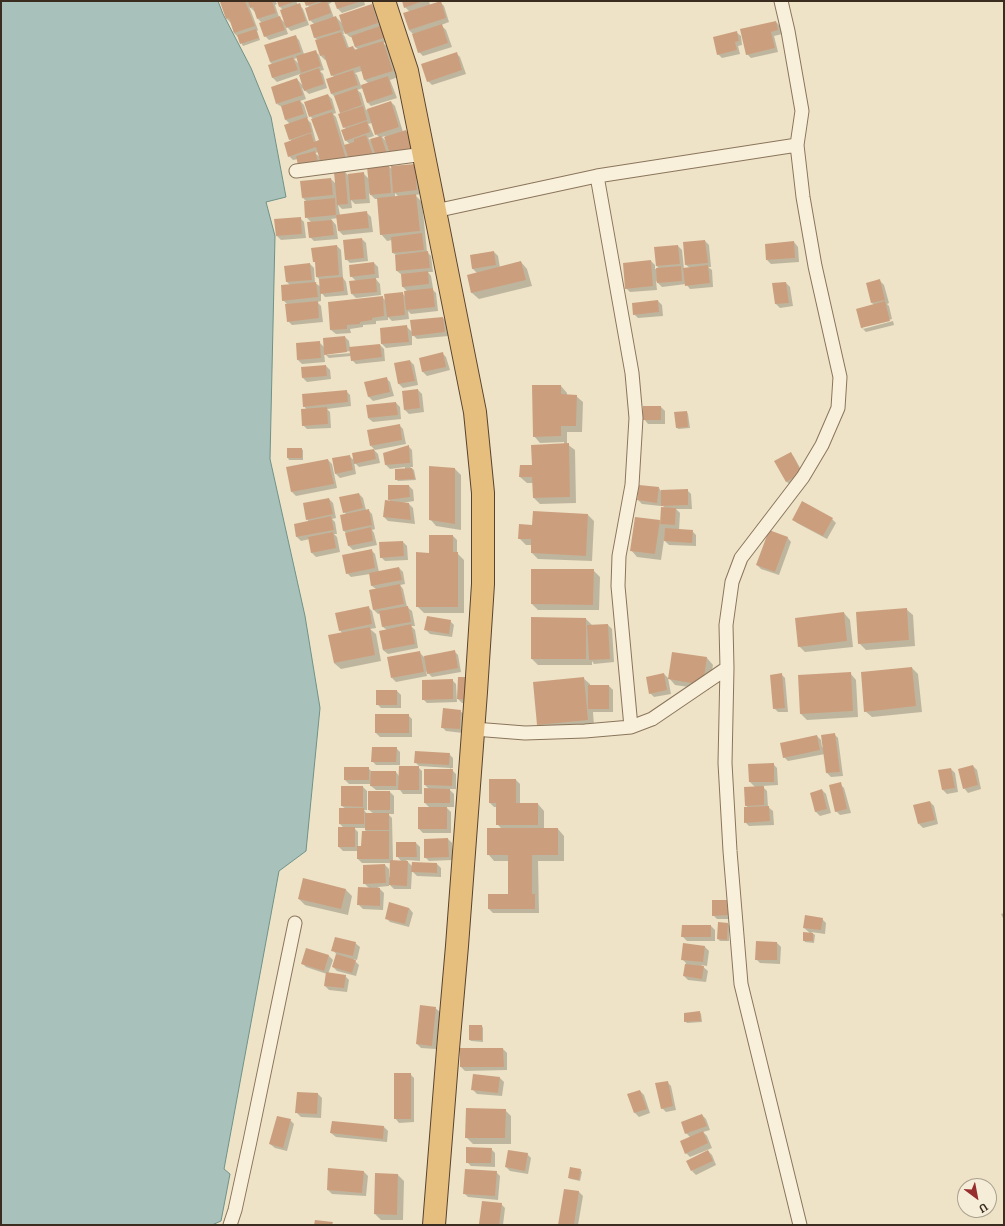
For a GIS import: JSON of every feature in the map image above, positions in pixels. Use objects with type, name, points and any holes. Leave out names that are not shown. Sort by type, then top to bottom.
[{"type":"highway","points":[[384,1],[407,71],[436,211],[475,412],[483,493],[483,584],[474,729],[434,1225]]},
{"type":"street","points":[[782,1],[802,111],[797,145],[803,197],[814,266],[840,376],[838,408],[822,445],[803,476],[741,558],[732,582],[726,625],[727,668],[725,763],[730,851],[741,984],[800,1225]]},
{"type":"street","points":[[436,211],[597,176],[797,145]]},
{"type":"street","points":[[296,171],[424,154]]},
{"type":"street","points":[[597,176],[632,374],[636,418],[632,484],[619,556],[618,586],[631,727]]},
{"type":"street","points":[[474,729],[525,733],[585,731],[631,727],[652,719],[727,668]]},
{"type":"street","points":[[230,1225],[235,1210],[250,1141],[295,923]]},
{"type":"water","points":[[1,1],[218,1],[223,14],[251,68],[271,117],[286,197],[266,202],[275,236],[270,459],[305,616],[320,708],[306,851],[279,871],[224,1169],[230,1174],[221,1221],[212,1225],[1,1225]]},
{"type":"building","points":[[245,1],[255,26],[234,33],[229,18],[226,19],[220,2]]},
{"type":"building","points":[[248,1],[272,1],[276,13],[257,19],[253,7],[250,8]]},
{"type":"building","points":[[277,1],[297,1],[279,7]]},
{"type":"building","points":[[304,1],[321,1],[306,6]]},
{"type":"building","points":[[327,1],[331,13],[309,21],[305,8]]},
{"type":"building","points":[[334,1],[362,1],[337,9]]},
{"type":"building","points":[[402,1],[423,1],[404,8]]},
{"type":"building","points":[[441,1],[446,18],[409,30],[403,13]]},
{"type":"building","points":[[300,3],[306,21],[286,28],[280,10]]},
{"type":"building","points":[[372,4],[378,23],[345,34],[339,15]]},
{"type":"building","points":[[280,16],[285,30],[264,37],[259,23]]},
{"type":"building","points":[[336,16],[341,30],[314,38],[310,25]]},
{"type":"building","points":[[776,21],[778,30],[771,32],[775,48],[746,55],[740,29]]},
{"type":"building","points":[[442,24],[448,43],[418,53],[412,34]]},
{"type":"building","points":[[380,26],[384,38],[355,47],[351,36]]},
{"type":"building","points":[[256,29],[259,38],[240,44],[237,35]]},
{"type":"building","points":[[737,31],[739,41],[735,42],[737,50],[717,55],[713,37]]},
{"type":"building","points":[[341,32],[347,48],[353,46],[354,50],[383,41],[393,71],[364,80],[360,66],[331,76],[324,55],[320,56],[315,40]]},
{"type":"building","points":[[296,35],[301,52],[270,62],[264,45]]},
{"type":"building","points":[[316,50],[321,66],[301,73],[296,56]]},
{"type":"building","points":[[457,52],[462,70],[427,82],[421,64]]},
{"type":"building","points":[[293,57],[298,70],[272,78],[268,65]]},
{"type":"building","points":[[319,68],[324,84],[304,91],[299,75]]},
{"type":"building","points":[[353,70],[358,85],[331,94],[326,79]]},
{"type":"building","points":[[388,76],[393,94],[367,103],[361,85]]},
{"type":"building","points":[[297,78],[303,95],[276,104],[271,87]]},
{"type":"building","points":[[357,88],[362,105],[340,113],[334,96]]},
{"type":"building","points":[[328,94],[333,109],[309,117],[304,102]]},
{"type":"building","points":[[300,100],[304,114],[285,120],[281,106]]},
{"type":"building","points":[[391,101],[399,127],[375,135],[367,109]]},
{"type":"building","points":[[363,106],[367,120],[343,128],[338,114]]},
{"type":"building","points":[[332,112],[346,159],[322,167],[316,147],[288,157],[284,143],[311,133],[314,142],[319,140],[311,119]]},
{"type":"building","points":[[307,117],[312,132],[289,140],[284,125]]},
{"type":"building","points":[[367,121],[370,132],[345,141],[341,130]]},
{"type":"building","points":[[406,130],[413,149],[391,156],[384,137]]},
{"type":"building","points":[[366,135],[373,155],[350,163],[344,145],[354,142],[354,139]]},
{"type":"building","points":[[381,136],[388,156],[377,159],[370,139]]},
{"type":"building","points":[[315,151],[319,165],[299,170],[296,156]]},
{"type":"building","points":[[415,164],[417,190],[393,193],[391,166]]},
{"type":"building","points":[[389,165],[391,193],[370,195],[367,167]]},
{"type":"building","points":[[345,171],[348,204],[337,205],[334,172]]},
{"type":"building","points":[[364,172],[366,199],[350,200],[348,174]]},
{"type":"building","points":[[331,178],[333,195],[302,198],[300,181]]},
{"type":"building","points":[[416,194],[420,231],[380,235],[377,198]]},
{"type":"building","points":[[335,198],[336,215],[305,218],[304,201]]},
{"type":"building","points":[[367,211],[369,228],[338,231],[336,215]]},
{"type":"building","points":[[301,217],[302,234],[276,236],[274,219]]},
{"type":"building","points":[[332,220],[334,235],[309,238],[307,222]]},
{"type":"building","points":[[422,233],[424,250],[392,253],[391,237]]},
{"type":"building","points":[[362,238],[364,258],[345,260],[343,240]]},
{"type":"building","points":[[705,240],[708,263],[685,265],[683,242]]},
{"type":"building","points":[[794,241],[795,258],[766,260],[765,244]]},
{"type":"building","points":[[337,245],[339,275],[316,277],[315,262],[313,262],[311,248]]},
{"type":"building","points":[[678,245],[680,264],[656,266],[654,247]]},
{"type":"building","points":[[428,251],[430,268],[396,271],[395,255]]},
{"type":"building","points":[[494,251],[496,265],[472,269],[470,255]]},
{"type":"building","points":[[651,260],[653,286],[625,289],[623,263]]},
{"type":"building","points":[[521,261],[526,280],[471,293],[467,275]]},
{"type":"building","points":[[374,262],[375,274],[350,277],[349,265]]},
{"type":"building","points":[[310,263],[312,280],[286,282],[284,266]]},
{"type":"building","points":[[708,265],[710,283],[685,286],[683,268]]},
{"type":"building","points":[[681,266],[682,281],[657,283],[656,268]]},
{"type":"building","points":[[428,271],[429,284],[402,287],[401,274]]},
{"type":"building","points":[[343,277],[344,291],[320,294],[319,279]]},
{"type":"building","points":[[376,278],[377,292],[351,294],[349,281]]},
{"type":"building","points":[[880,279],[885,300],[871,303],[866,283]]},
{"type":"building","points":[[316,282],[318,297],[282,301],[281,285]]},
{"type":"building","points":[[786,282],[789,303],[775,304],[772,283]]},
{"type":"building","points":[[433,288],[435,307],[406,310],[404,291]]},
{"type":"building","points":[[403,292],[405,315],[387,317],[384,294]]},
{"type":"building","points":[[383,296],[384,316],[360,322],[360,324],[347,325],[347,329],[330,330],[328,302]]},
{"type":"building","points":[[658,300],[659,312],[633,315],[632,303]]},
{"type":"building","points":[[318,301],[319,318],[287,322],[285,304]]},
{"type":"building","points":[[885,301],[890,321],[861,328],[856,309]]},
{"type":"building","points":[[443,317],[445,332],[412,336],[410,320]]},
{"type":"building","points":[[407,325],[409,342],[381,344],[380,328]]},
{"type":"building","points":[[345,336],[347,352],[324,355],[323,338]]},
{"type":"building","points":[[320,341],[321,358],[297,360],[296,343]]},
{"type":"building","points":[[380,344],[382,357],[351,361],[349,347]]},
{"type":"building","points":[[443,352],[446,367],[422,372],[419,358]]},
{"type":"building","points":[[410,360],[415,381],[398,384],[394,363]]},
{"type":"building","points":[[326,365],[327,376],[302,378],[301,367]]},
{"type":"building","points":[[387,377],[390,392],[368,397],[364,382]]},
{"type":"building","points":[[532,385],[561,385],[561,394],[577,395],[576,426],[561,426],[561,436],[533,437]]},
{"type":"building","points":[[418,389],[420,408],[404,410],[402,391]]},
{"type":"building","points":[[347,390],[348,402],[303,407],[302,394]]},
{"type":"building","points":[[396,402],[398,415],[368,418],[366,405]]},
{"type":"building","points":[[643,406],[661,406],[661,420],[643,420]]},
{"type":"building","points":[[327,407],[328,424],[302,426],[301,409]]},
{"type":"building","points":[[687,411],[688,427],[676,428],[674,412]]},
{"type":"building","points":[[400,424],[402,440],[370,446],[367,430]]},
{"type":"building","points":[[569,443],[570,497],[533,498],[532,477],[519,477],[520,465],[532,465],[531,445]]},
{"type":"building","points":[[409,445],[410,463],[385,465],[383,453]]},
{"type":"building","points":[[287,448],[302,448],[302,458],[287,458]]},
{"type":"building","points":[[374,449],[376,459],[354,464],[352,453]]},
{"type":"building","points":[[791,452],[802,473],[786,482],[774,461]]},
{"type":"building","points":[[350,455],[353,470],[335,474],[332,458]]},
{"type":"building","points":[[328,459],[334,484],[291,492],[286,467]]},
{"type":"building","points":[[429,466],[455,468],[455,524],[429,520]]},
{"type":"building","points":[[412,468],[415,479],[395,480],[395,469]]},
{"type":"building","points":[[388,485],[409,485],[410,497],[388,500]]},
{"type":"building","points":[[639,485],[659,487],[657,503],[637,500]]},
{"type":"building","points":[[688,489],[688,505],[661,506],[661,490]]},
{"type":"building","points":[[359,493],[363,508],[343,513],[339,497]]},
{"type":"building","points":[[329,498],[333,514],[306,520],[303,503]]},
{"type":"building","points":[[385,500],[409,503],[411,520],[383,517]]},
{"type":"building","points":[[802,501],[833,518],[823,536],[792,520]]},
{"type":"building","points":[[661,507],[676,508],[675,525],[660,524]]},
{"type":"building","points":[[369,509],[372,525],[343,531],[340,515]]},
{"type":"building","points":[[533,511],[588,514],[586,556],[531,553],[531,539],[518,539],[519,524],[532,525]]},
{"type":"building","points":[[331,516],[334,530],[296,537],[294,524]]},
{"type":"building","points":[[635,517],[660,520],[655,554],[630,551]]},
{"type":"building","points":[[371,527],[373,541],[348,546],[345,533]]},
{"type":"building","points":[[665,528],[693,530],[692,543],[664,541]]},
{"type":"building","points":[[769,530],[788,537],[775,572],[756,565]]},
{"type":"building","points":[[333,532],[336,548],[311,553],[308,537]]},
{"type":"building","points":[[429,535],[453,535],[453,552],[458,552],[458,607],[416,607],[416,552],[429,553]]},
{"type":"building","points":[[403,541],[404,556],[380,558],[379,542]]},
{"type":"building","points":[[372,549],[375,568],[346,574],[342,555]]},
{"type":"building","points":[[399,567],[402,580],[371,586],[369,573]]},
{"type":"building","points":[[531,569],[594,569],[593,605],[531,604]]},
{"type":"building","points":[[400,584],[404,604],[373,610],[369,590]]},
{"type":"building","points":[[369,606],[372,624],[339,631],[335,613]]},
{"type":"building","points":[[408,606],[411,622],[382,627],[379,611]]},
{"type":"building","points":[[907,608],[909,640],[858,644],[856,612]]},
{"type":"building","points":[[844,612],[847,641],[798,647],[795,618]]},
{"type":"building","points":[[427,616],[451,620],[449,634],[424,630]]},
{"type":"building","points":[[531,617],[586,618],[586,659],[531,659]]},
{"type":"building","points":[[411,624],[415,644],[383,650],[379,631]]},
{"type":"building","points":[[608,624],[610,659],[589,660],[587,625]]},
{"type":"building","points":[[370,627],[375,655],[334,663],[328,635]]},
{"type":"building","points":[[455,650],[458,668],[427,674],[424,656]]},
{"type":"building","points":[[420,651],[424,672],[391,678],[387,657]]},
{"type":"building","points":[[672,652],[707,657],[703,685],[668,679]]},
{"type":"building","points":[[912,667],[916,706],[864,712],[861,672]]},
{"type":"building","points":[[851,672],[853,711],[800,714],[798,675]]},
{"type":"building","points":[[664,673],[667,690],[649,694],[646,677]]},
{"type":"building","points":[[782,673],[785,708],[773,709],[770,675]]},
{"type":"building","points":[[458,677],[469,677],[468,700],[457,699]]},
{"type":"building","points":[[584,677],[588,720],[537,725],[533,682]]},
{"type":"building","points":[[453,679],[453,699],[422,700],[422,680]]},
{"type":"building","points":[[588,685],[609,685],[609,709],[588,709]]},
{"type":"building","points":[[376,690],[397,690],[397,705],[376,705]]},
{"type":"building","points":[[443,708],[461,710],[460,729],[441,728]]},
{"type":"building","points":[[375,714],[409,714],[409,733],[375,733]]},
{"type":"building","points":[[835,733],[840,772],[826,773],[821,735]]},
{"type":"building","points":[[817,735],[820,750],[783,758],[780,743]]},
{"type":"building","points":[[372,747],[397,747],[396,762],[371,762]]},
{"type":"building","points":[[415,751],[450,753],[449,765],[414,763]]},
{"type":"building","points":[[774,763],[774,782],[749,782],[748,764]]},
{"type":"building","points":[[973,765],[978,785],[963,789],[958,769]]},
{"type":"building","points":[[399,766],[419,766],[419,790],[398,790]]},
{"type":"building","points":[[344,767],[369,767],[369,780],[344,780]]},
{"type":"building","points":[[951,768],[955,788],[942,790],[938,770]]},
{"type":"building","points":[[424,769],[453,769],[452,786],[424,785]]},
{"type":"building","points":[[371,771],[396,771],[396,786],[370,786]]},
{"type":"building","points":[[489,779],[516,779],[516,803],[538,803],[538,825],[496,825],[496,803],[489,803]]},
{"type":"building","points":[[841,782],[847,809],[835,812],[829,785]]},
{"type":"building","points":[[341,786],[363,786],[363,807],[341,806]]},
{"type":"building","points":[[764,786],[764,805],[745,806],[744,787]]},
{"type":"building","points":[[424,788],[450,789],[450,803],[424,803]]},
{"type":"building","points":[[822,789],[827,809],[815,812],[810,793]]},
{"type":"building","points":[[368,791],[390,791],[390,810],[368,810]]},
{"type":"building","points":[[930,801],[935,820],[918,824],[913,805]]},
{"type":"building","points":[[769,806],[770,821],[744,823],[744,807]]},
{"type":"building","points":[[418,807],[447,807],[447,829],[418,829]]},
{"type":"building","points":[[339,808],[364,808],[364,824],[339,824]]},
{"type":"building","points":[[365,813],[389,813],[389,830],[365,830]]},
{"type":"building","points":[[338,827],[355,827],[355,847],[338,847]]},
{"type":"building","points":[[487,828],[558,828],[558,855],[532,855],[532,894],[535,894],[535,909],[488,909],[488,894],[508,894],[508,855],[487,855]]},
{"type":"building","points":[[362,831],[389,831],[389,859],[357,859],[357,846],[361,846]]},
{"type":"building","points":[[448,838],[449,857],[424,858],[424,839]]},
{"type":"building","points":[[396,842],[416,842],[417,857],[396,857]]},
{"type":"building","points":[[390,860],[408,861],[407,886],[389,885]]},
{"type":"building","points":[[412,862],[437,863],[437,873],[411,872]]},
{"type":"building","points":[[385,864],[386,883],[363,884],[363,865]]},
{"type":"building","points":[[303,878],[346,889],[341,909],[298,899]]},
{"type":"building","points":[[358,887],[380,888],[380,906],[357,905]]},
{"type":"building","points":[[712,900],[727,900],[728,915],[712,916]]},
{"type":"building","points":[[389,902],[409,908],[405,924],[385,919]]},
{"type":"building","points":[[805,915],[823,918],[821,930],[803,928]]},
{"type":"building","points":[[718,922],[728,923],[727,940],[717,939]]},
{"type":"building","points":[[682,925],[711,925],[711,937],[681,937]]},
{"type":"building","points":[[803,932],[813,933],[813,941],[803,941]]},
{"type":"building","points":[[335,937],[356,942],[353,956],[331,951]]},
{"type":"building","points":[[756,941],[777,942],[777,960],[755,960]]},
{"type":"building","points":[[683,943],[705,946],[703,962],[681,960]]},
{"type":"building","points":[[306,948],[329,955],[324,971],[301,964]]},
{"type":"building","points":[[336,954],[356,960],[352,973],[332,967]]},
{"type":"building","points":[[685,964],[704,966],[702,979],[683,976]]},
{"type":"building","points":[[326,972],[346,975],[344,988],[324,986]]},
{"type":"building","points":[[420,1005],[436,1007],[432,1046],[416,1044]]},
{"type":"building","points":[[700,1011],[701,1021],[684,1022],[684,1013]]},
{"type":"building","points":[[469,1025],[482,1025],[482,1040],[469,1040]]},
{"type":"building","points":[[460,1048],[503,1048],[504,1067],[460,1067]]},
{"type":"building","points":[[394,1073],[411,1073],[411,1119],[394,1119]]},
{"type":"building","points":[[473,1074],[500,1077],[498,1093],[471,1090]]},
{"type":"building","points":[[668,1081],[673,1106],[661,1109],[655,1083]]},
{"type":"building","points":[[640,1090],[647,1109],[634,1113],[627,1094]]},
{"type":"building","points":[[297,1092],[318,1093],[317,1114],[295,1113]]},
{"type":"building","points":[[466,1108],[506,1109],[505,1138],[465,1138]]},
{"type":"building","points":[[702,1114],[707,1126],[685,1134],[681,1122]]},
{"type":"building","points":[[277,1116],[291,1119],[283,1148],[269,1144]]},
{"type":"building","points":[[332,1121],[384,1126],[383,1139],[330,1133]]},
{"type":"building","points":[[703,1131],[708,1143],[685,1154],[680,1141]]},
{"type":"building","points":[[466,1147],[492,1148],[491,1163],[466,1163]]},
{"type":"building","points":[[508,1150],[528,1153],[525,1171],[505,1167]]},
{"type":"building","points":[[708,1150],[713,1161],[691,1171],[686,1161]]},
{"type":"building","points":[[570,1167],[581,1169],[579,1180],[568,1178]]},
{"type":"building","points":[[328,1168],[364,1171],[362,1193],[327,1190]]},
{"type":"building","points":[[465,1169],[497,1171],[495,1196],[463,1194]]},
{"type":"building","points":[[375,1173],[398,1174],[397,1215],[374,1214]]},
{"type":"building","points":[[564,1189],[579,1191],[574,1225],[558,1225]]},
{"type":"building","points":[[482,1201],[502,1203],[499,1225],[479,1224]]},
{"type":"building","points":[[315,1220],[333,1222],[332,1225],[314,1225]]}]
